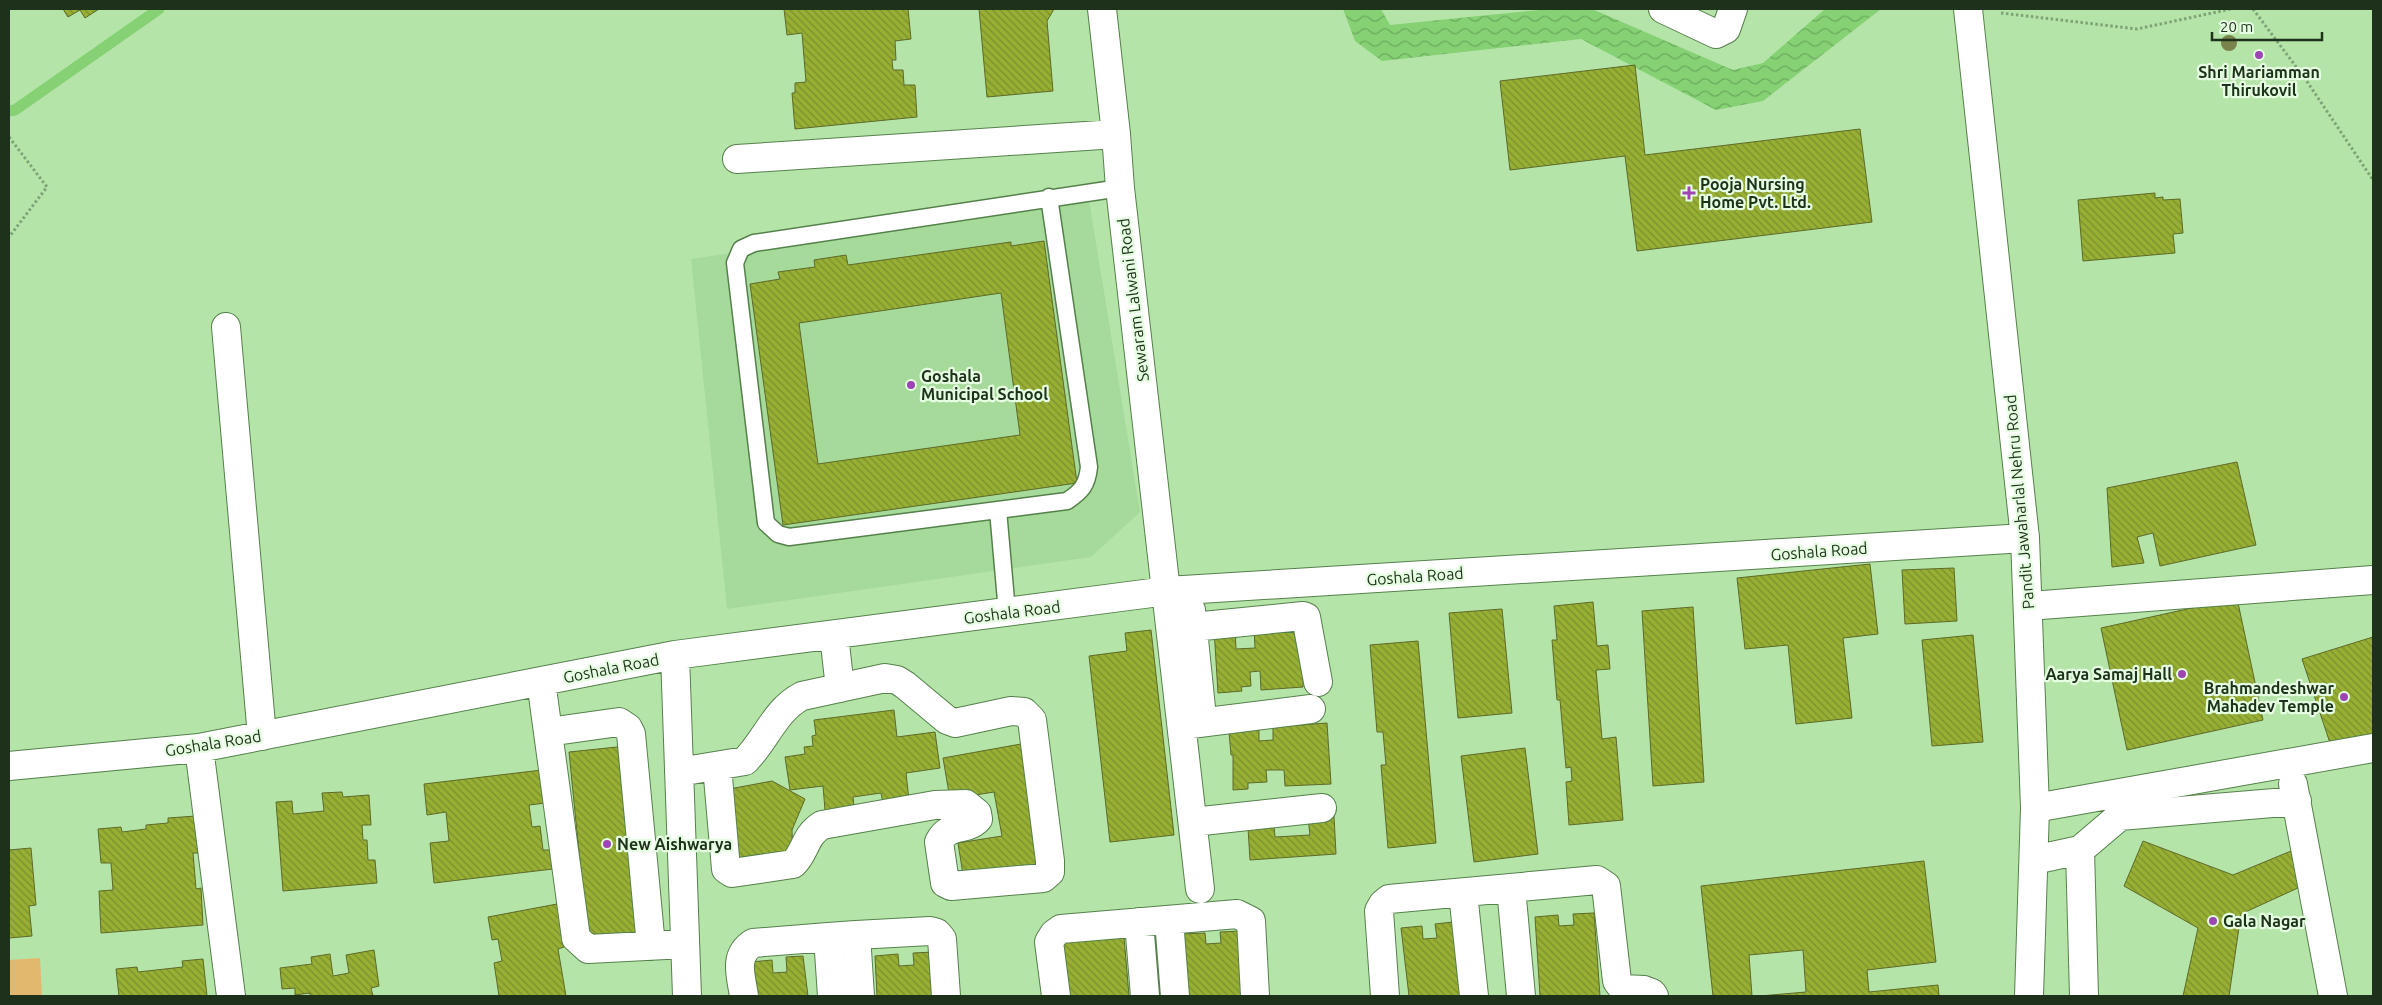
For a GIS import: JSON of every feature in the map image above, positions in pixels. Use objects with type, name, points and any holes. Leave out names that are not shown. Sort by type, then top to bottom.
[{"type":"street","name":"Sewaram Lalwani Road","points":[[1102,9],[1120,188],[1178,590]]},
{"type":"street","points":[[1663,9],[1716,34],[1726,29],[1733,9]]},
{"type":"street","name":"Pandit Jawaharlal Nehru Road","points":[[1968,9],[2025,538],[2035,808],[2029,996]]},
{"type":"street","points":[[737,159],[1116,134]]},
{"type":"street","points":[[226,327],[262,736]]},
{"type":"street","name":"Goshala Road","points":[[9,766],[199,748],[675,655],[1178,590],[2025,538]]},
{"type":"street","points":[[2029,606],[2373,580]]},
{"type":"street","points":[[1178,590],[1193,627],[1193,822],[1200,889]]},
{"type":"street","points":[[1178,590],[1192,716]]},
{"type":"street","points":[[1193,627],[1306,617],[1318,682]]},
{"type":"street","points":[[834,635],[840,688]]},
{"type":"street","points":[[675,655],[687,996]]},
{"type":"street","points":[[679,772],[745,761],[791,702],[802,696],[885,678],[897,680],[947,720],[955,723],[1010,711],[1024,712],[1032,720],[1050,872],[1043,878],[951,886],[945,883],[939,842],[948,830],[974,823],[978,819],[978,813],[966,804],[935,805],[822,825],[813,830],[793,864],[732,873],[726,869],[717,766]]},
{"type":"street","points":[[541,681],[576,938],[588,949],[685,944]]},
{"type":"street","points":[[1192,716],[1311,709]]},
{"type":"street","points":[[548,732],[619,722],[628,728],[631,734],[651,946]]},
{"type":"street","points":[[199,748],[231,996]]},
{"type":"street","points":[[2035,808],[2373,748]]},
{"type":"street","points":[[2288,763],[2333,996]]},
{"type":"street","points":[[2034,860],[2080,850],[2120,816],[2297,802]]},
{"type":"street","points":[[1193,822],[1322,808]]},
{"type":"street","points":[[2080,850],[2084,996]]},
{"type":"street","points":[[1385,996],[1379,912],[1383,904],[1389,899],[1597,880],[1606,886],[1617,981],[1623,989],[1644,990],[1652,992],[1654,996]]},
{"type":"street","points":[[1511,888],[1521,996]]},
{"type":"street","points":[[1463,893],[1474,996]]},
{"type":"street","points":[[1056,996],[1049,942],[1054,934],[1062,929],[1237,914],[1251,921],[1255,996]]},
{"type":"street","points":[[1169,920],[1175,996]]},
{"type":"street","points":[[1139,922],[1145,996]]},
{"type":"street","points":[[744,996],[740,957],[743,949],[753,943],[930,931],[937,933],[942,939],[946,996]]},
{"type":"street","points":[[856,935],[860,996]]},
{"type":"street","points":[[828,937],[832,996]]},
{"type":"lane","points":[[1049,197],[1089,468],[1087,482],[1081,492],[1067,501],[789,537],[778,534],[766,523],[734,263],[741,249],[754,243],[1049,197],[1120,188]]},
{"type":"lane","points":[[998,510],[1006,612]]},
{"type":"path","points":[[1968,9],[2136,29],[2231,9]]},
{"type":"path","points":[[2254,9],[2306,80],[2373,180]]},
{"type":"path","points":[[9,136],[47,187],[9,237]]},
{"type":"shaded area","name":"Goshala Municipal School","points":[[1089,200],[1140,512],[1091,557],[727,609],[691,259]]},
{"type":"shaded area","points":[[40,958],[42,996],[9,996],[9,960]]},
{"type":"water","points":[[1343,9],[1381,9],[1390,25],[1549,9],[1592,9],[1733,70],[1763,63],[1825,9],[1881,9],[1763,101],[1716,110],[1581,39],[1382,61],[1355,41]]},
{"type":"building","points":[[63,9],[99,9],[85,18],[80,10],[68,17]]},
{"type":"building","points":[[784,9],[908,9],[911,39],[895,41],[896,60],[892,60],[893,70],[903,70],[904,85],[915,85],[917,117],[795,129],[792,93],[795,93],[795,83],[806,82],[802,33],[787,35]]},
{"type":"building","points":[[979,9],[1054,9],[1047,21],[1053,91],[987,97]]},
{"type":"building","points":[[1635,65],[1645,155],[1860,129],[1872,222],[1637,251],[1625,156],[1510,170],[1500,81]]},
{"type":"building","points":[[2155,193],[2155,198],[2163,197],[2163,200],[2180,199],[2183,233],[2173,234],[2175,253],[2083,261],[2078,200]]},
{"type":"building","points":[[1044,241],[1077,483],[783,525],[750,284],[780,279],[778,272],[815,267],[814,260],[846,255],[848,265],[1011,242],[1011,246]],"holes":[[[1001,293],[1020,435],[818,464],[799,323]]]},
{"type":"building","points":[[2237,462],[2256,545],[2160,566],[2153,533],[2137,537],[2144,563],[2112,567],[2107,488]]},
{"type":"building","points":[[1870,564],[1878,634],[1843,638],[1852,718],[1796,724],[1788,645],[1745,649],[1737,578]]},
{"type":"building","points":[[1954,568],[1957,621],[1905,624],[1902,570]]},
{"type":"building","name":"Aarya Samaj Hall","points":[[2237,598],[2263,720],[2127,750],[2101,628]]},
{"type":"building","points":[[1593,602],[1597,646],[1608,645],[1610,669],[1596,670],[1602,739],[1616,737],[1623,820],[1569,825],[1566,782],[1572,781],[1571,767],[1566,768],[1560,700],[1557,700],[1552,640],[1557,640],[1554,606]]},
{"type":"building","points":[[1693,607],[1704,782],[1653,786],[1642,611]]},
{"type":"building","points":[[1502,609],[1512,713],[1458,718],[1449,613]]},
{"type":"building","points":[[1305,623],[1303,687],[1261,690],[1260,671],[1250,672],[1251,686],[1241,687],[1242,691],[1218,693],[1214,629],[1235,628],[1236,649],[1255,648],[1254,626]]},
{"type":"building","points":[[1151,630],[1174,835],[1110,842],[1089,656],[1127,651],[1125,633]]},
{"type":"building","points":[[1973,635],[1983,742],[1932,746],[1922,640]]},
{"type":"building","name":"Brahmandeshwar Mahadev Temple","points":[[2373,637],[2373,734],[2331,746],[2302,659]]},
{"type":"building","points":[[1418,641],[1436,843],[1388,848],[1381,765],[1386,765],[1383,732],[1377,732],[1370,645]]},
{"type":"building","points":[[894,710],[897,737],[935,732],[940,768],[906,773],[909,800],[883,803],[881,793],[853,797],[854,807],[825,810],[823,786],[790,790],[785,757],[805,754],[804,747],[813,746],[812,736],[816,735],[814,720]]},
{"type":"building","points":[[1327,723],[1331,784],[1285,786],[1284,770],[1266,770],[1267,782],[1248,783],[1248,789],[1233,790],[1233,755],[1231,755],[1229,732],[1259,730],[1259,741],[1273,740],[1273,727]]},
{"type":"building","points":[[1021,744],[1042,867],[964,881],[958,843],[1002,836],[994,792],[950,799],[943,758]]},
{"type":"building","name":"New Aishwarya","points":[[627,746],[646,936],[588,942],[569,752]]},
{"type":"building","points":[[1525,748],[1538,854],[1474,862],[1461,756]]},
{"type":"building","points":[[542,770],[546,803],[529,805],[532,827],[540,826],[543,850],[551,850],[553,869],[434,883],[430,843],[449,841],[446,812],[427,815],[424,784]]},
{"type":"building","points":[[772,781],[805,799],[792,830],[793,858],[734,865],[724,790]]},
{"type":"building","points":[[342,792],[343,797],[369,795],[371,825],[362,825],[363,840],[367,840],[368,860],[375,860],[377,883],[283,891],[276,802],[292,801],[293,814],[324,811],[322,793]]},
{"type":"building","points":[[196,816],[199,853],[193,853],[196,889],[201,888],[203,925],[101,933],[99,891],[113,890],[111,863],[101,863],[98,829],[121,827],[122,832],[146,829],[146,825],[168,823],[168,818]]},
{"type":"building","points":[[1334,816],[1336,854],[1250,860],[1248,828],[1274,825],[1275,837],[1310,835],[1308,818]]},
{"type":"building","name":"Gala Nagar","points":[[2143,841],[2233,875],[2291,851],[2300,887],[2241,914],[2229,996],[2183,996],[2198,928],[2124,886]]},
{"type":"building","points":[[31,848],[36,905],[29,906],[32,936],[9,938],[9,850]]},
{"type":"building","points":[[1924,861],[1936,962],[1867,970],[1869,992],[1938,985],[1939,996],[1760,996],[1806,992],[1803,950],[1749,955],[1752,996],[1713,996],[1701,886]]},
{"type":"building","points":[[557,904],[564,947],[558,949],[566,996],[499,996],[494,963],[502,961],[498,939],[492,940],[488,917]]},
{"type":"building","points":[[1594,913],[1600,996],[1540,996],[1535,917],[1558,915],[1559,926],[1574,925],[1573,914]]},
{"type":"building","points":[[1453,922],[1461,996],[1409,996],[1401,928],[1422,926],[1423,939],[1437,938],[1435,924]]},
{"type":"building","points":[[1241,931],[1245,996],[1186,996],[1182,934],[1205,933],[1206,944],[1221,943],[1220,932]]},
{"type":"building","points":[[1124,937],[1129,996],[1064,996],[1059,943]]},
{"type":"building","points":[[374,950],[379,986],[371,988],[373,996],[310,996],[310,993],[295,995],[295,988],[282,989],[280,968],[312,964],[311,957],[330,954],[333,976],[349,973],[346,955]]},
{"type":"building","points":[[934,952],[937,996],[877,996],[875,956],[898,954],[899,966],[914,965],[913,953]]},
{"type":"building","points":[[803,956],[808,996],[755,996],[751,962],[772,960],[773,973],[787,972],[786,957]]},
{"type":"building","points":[[203,959],[207,996],[119,996],[116,969],[137,967],[138,972],[183,967],[182,961]]},
{"type":"waterway","points":[[9,111],[15,110],[159,9]]},
{"type":"place","name":"Shri Mariamman Thirukovil","points":[[2259,55]]},
{"type":"place","name":"Pooja Nursing Home Pvt. Ltd.","points":[[1689,193]]},
{"type":"place","name":"Goshala Municipal School","points":[[911,385]]},
{"type":"place","name":"Aarya Samaj Hall","points":[[2182,674]]},
{"type":"place","name":"Brahmandeshwar Mahadev Temple","points":[[2344,697]]},
{"type":"place","name":"New Aishwarya","points":[[607,844]]},
{"type":"place","name":"Gala Nagar","points":[[2213,921]]}]
